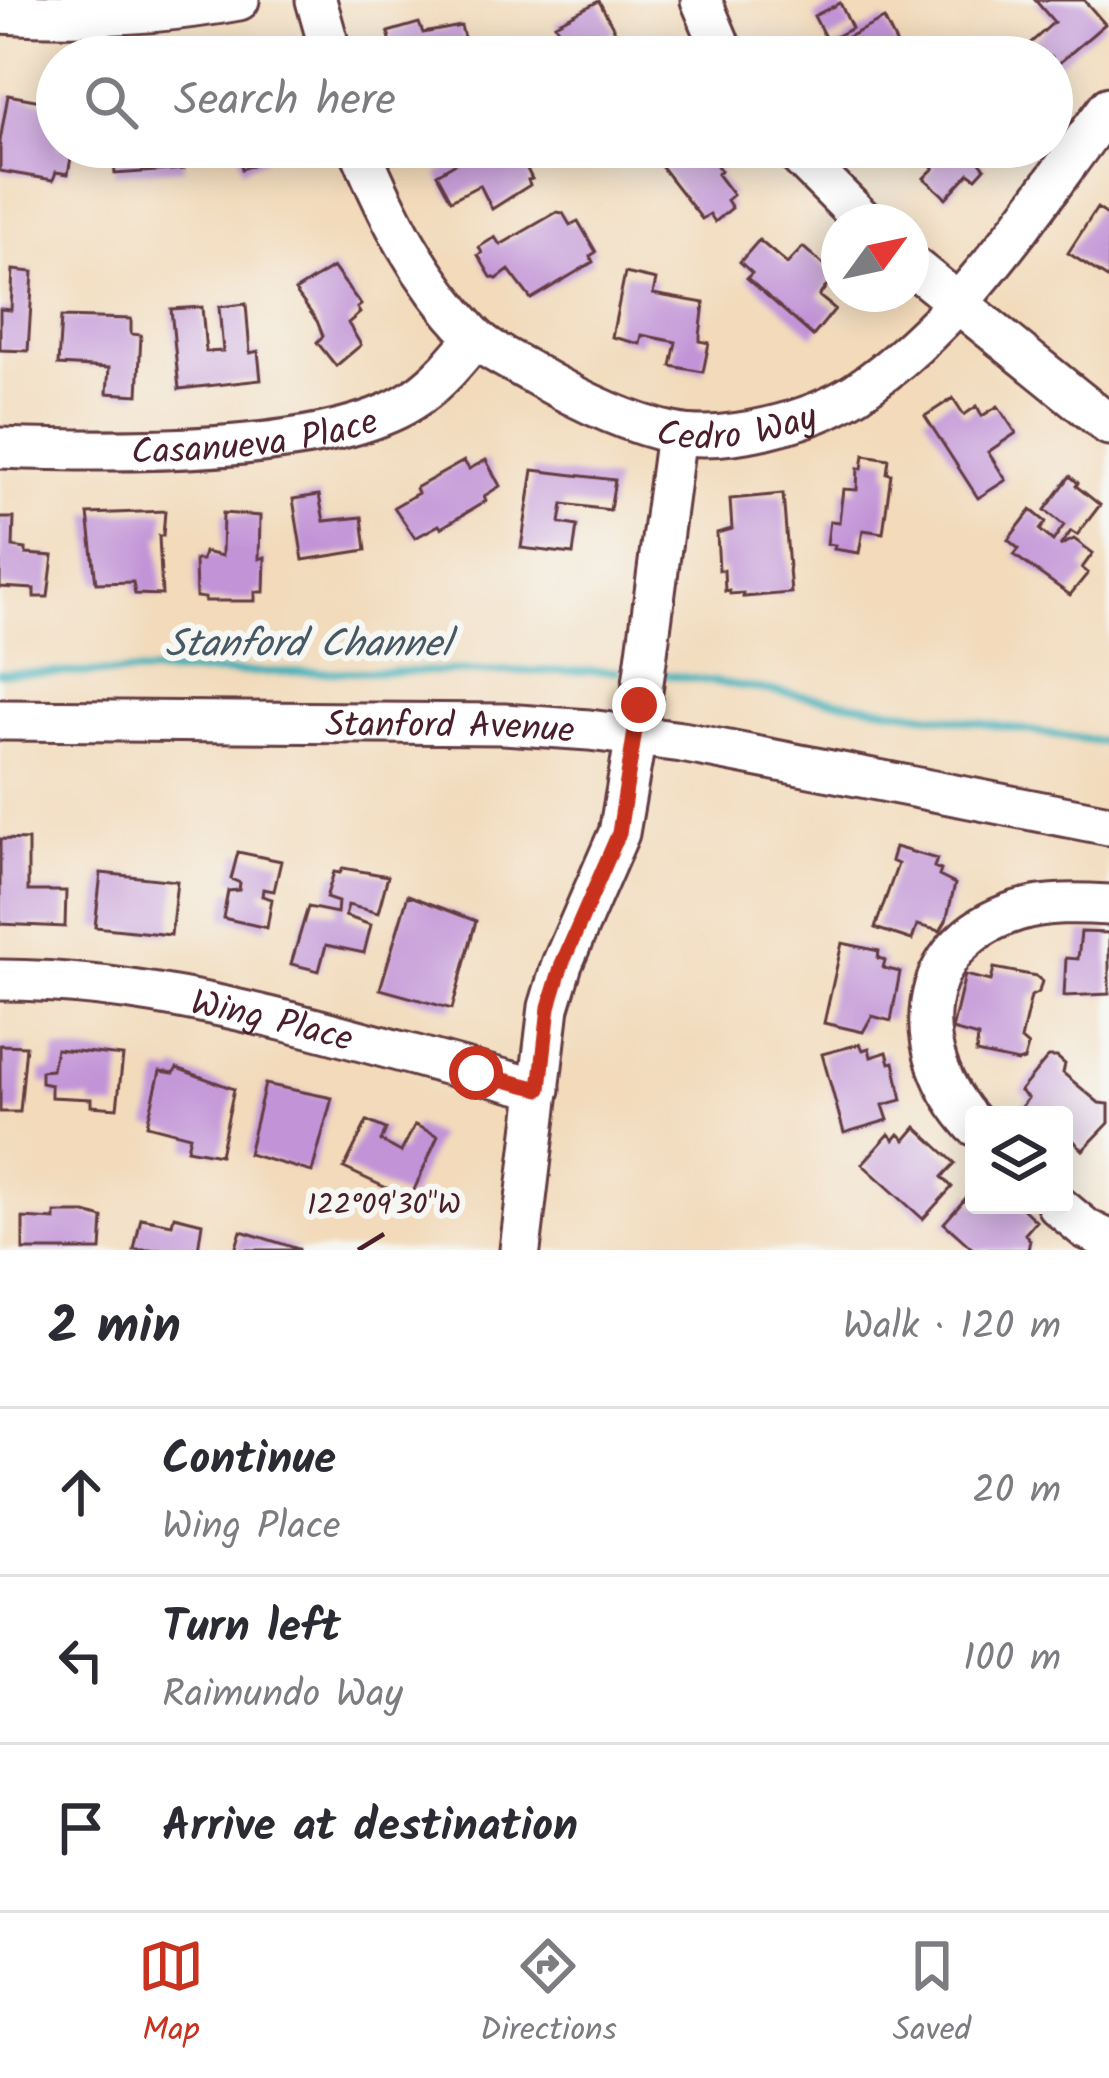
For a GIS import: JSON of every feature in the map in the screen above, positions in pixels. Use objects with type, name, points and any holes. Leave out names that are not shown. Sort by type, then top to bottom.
[{"type":"street","points":[[0,13],[176,12],[239,0]]},
{"type":"street","points":[[316,0],[326,36]]},
{"type":"street","points":[[701,0],[716,36]]},
{"type":"street","name":"Cedro Way","points":[[1073,155],[1109,107]]},
{"type":"street","name":"Cedro Way","points":[[368,168],[394,228],[426,278],[475,338],[576,399],[676,434],[748,433],[808,417],[856,392],[960,304],[1063,168]]},
{"type":"street","points":[[808,168],[846,204]]},
{"type":"street","points":[[929,279],[1109,425]]},
{"type":"street","name":"Casanueva Place","points":[[0,448],[78,451],[276,442],[375,419],[415,399],[448,371],[475,338]]},
{"type":"street","points":[[1052,375],[1109,410]]},
{"type":"street","points":[[520,1250],[549,1007],[562,964],[619,833],[676,434]]},
{"type":"street","name":"Stanford Avenue","points":[[0,720],[504,724],[636,736],[1109,825]]},
{"type":"street","points":[[965,1115],[937,1070],[928,1036],[938,974],[971,935],[994,920],[1020,910],[1067,903],[1109,905]]},
{"type":"street","name":"Wing Place","points":[[0,980],[42,980],[245,1012],[540,1089]]},
{"type":"street","points":[[1068,1214],[1109,1240]]},
{"type":"building","points":[[1035,0],[1084,0],[1105,24],[1073,51],[1073,36],[1038,36],[1054,22]]},
{"type":"building","points":[[599,1],[615,31],[611,36],[562,36],[555,24]]},
{"type":"building","points":[[840,3],[852,28],[824,36],[814,16]]},
{"type":"building","points":[[884,19],[892,36],[850,36]]},
{"type":"building","points":[[419,23],[423,33],[461,26],[464,36],[389,36],[388,32]]},
{"type":"building","points":[[8,95],[36,100],[36,168],[69,168],[68,174],[56,172],[53,180],[0,171]]},
{"type":"building","points":[[115,168],[184,169],[115,174]]},
{"type":"building","points":[[447,168],[526,168],[532,179],[492,209],[480,185],[451,200],[437,174]]},
{"type":"building","points":[[662,168],[719,168],[717,174],[733,195],[727,200],[732,208],[715,222],[710,214],[702,219]]},
{"type":"building","points":[[934,168],[985,168],[976,178],[969,173],[946,198],[924,178]]},
{"type":"building","points":[[1097,208],[1109,216],[1109,279],[1068,253]]},
{"type":"building","points":[[557,212],[570,225],[578,221],[596,252],[590,256],[593,262],[531,299],[509,270],[497,279],[491,277],[478,255],[482,253],[479,247],[495,237],[500,245]]},
{"type":"building","points":[[759,240],[787,264],[803,247],[821,263],[821,312],[833,312],[813,336],[747,278],[752,273],[740,262]]},
{"type":"building","points":[[333,267],[361,305],[360,313],[348,323],[361,345],[336,366],[317,342],[323,336],[317,321],[295,291]]},
{"type":"building","points":[[13,270],[33,272],[28,351],[0,350],[0,309],[11,310]]},
{"type":"building","points":[[625,273],[656,280],[653,294],[704,303],[700,341],[709,343],[703,372],[671,366],[676,342],[642,335],[640,344],[612,337]]},
{"type":"building","points":[[246,304],[250,353],[258,351],[261,380],[179,389],[171,309],[202,307],[206,352],[223,351],[219,307]]},
{"type":"building","points":[[61,317],[131,319],[131,334],[141,335],[138,395],[107,393],[109,368],[58,365]]},
{"type":"building","points":[[953,398],[964,415],[977,406],[982,416],[998,406],[1016,433],[988,452],[1006,480],[978,498],[925,416]]},
{"type":"building","points":[[864,455],[889,459],[883,533],[863,530],[859,553],[834,549],[835,545],[827,544],[830,521],[839,522],[843,489],[857,490]]},
{"type":"building","points":[[486,460],[500,486],[484,496],[486,501],[415,538],[394,507],[418,493],[416,488],[464,461],[469,469]]},
{"type":"building","points":[[533,470],[615,480],[610,510],[563,504],[560,523],[577,526],[573,554],[521,548]]},
{"type":"building","points":[[1070,476],[1100,505],[1077,535],[1071,531],[1060,546],[1074,539],[1093,553],[1082,568],[1088,573],[1070,595],[1014,555],[1019,549],[1008,540],[1031,510],[1046,522],[1040,530],[1053,541],[1064,525],[1045,510]]},
{"type":"building","points":[[783,494],[791,593],[730,594],[725,591],[724,570],[719,570],[717,533],[732,529],[730,499]]},
{"type":"building","points":[[319,495],[324,521],[362,517],[366,550],[303,560],[293,499]]},
{"type":"building","points":[[165,511],[163,536],[159,536],[162,595],[135,594],[133,582],[96,583],[88,514]]},
{"type":"building","points":[[223,513],[260,516],[264,592],[255,592],[255,601],[196,597],[195,560],[202,560],[204,552],[222,556]]},
{"type":"building","points":[[0,518],[14,518],[13,547],[26,549],[26,554],[53,556],[48,597],[34,597],[34,589],[0,587]]},
{"type":"building","points":[[0,839],[28,840],[28,891],[66,891],[65,927],[0,924]]},
{"type":"building","points":[[895,847],[937,859],[934,867],[941,870],[939,876],[955,884],[940,931],[917,925],[912,940],[875,928],[898,864],[891,861]]},
{"type":"building","points":[[238,852],[281,861],[274,891],[263,889],[262,896],[272,899],[267,928],[223,918],[228,891],[239,890],[240,883],[231,879]]},
{"type":"building","points":[[343,868],[388,876],[378,913],[348,905],[345,916],[371,925],[364,953],[326,945],[319,971],[291,964],[308,907],[337,913],[338,902],[326,898],[334,872]]},
{"type":"building","points":[[101,873],[177,881],[171,935],[95,927]]},
{"type":"building","points":[[408,895],[476,921],[452,1009],[380,989]]},
{"type":"building","points":[[1081,932],[1109,933],[1109,994],[1064,996],[1066,958],[1078,959]]},
{"type":"building","points":[[842,943],[879,951],[878,958],[885,960],[883,968],[900,972],[891,1021],[872,1016],[863,1032],[824,1023]]},
{"type":"building","points":[[994,968],[1042,981],[1039,992],[1031,996],[1021,1040],[1028,1046],[1024,1060],[1018,1062],[976,1053],[978,1037],[952,1030],[965,975],[991,981]]},
{"type":"building","points":[[860,1044],[863,1050],[869,1048],[871,1057],[887,1052],[890,1063],[894,1062],[902,1100],[883,1105],[888,1120],[844,1133],[822,1054]]},
{"type":"building","points":[[0,1045],[26,1046],[20,1112],[0,1112]]},
{"type":"building","points":[[56,1049],[123,1056],[117,1108],[91,1106],[91,1099],[51,1097],[51,1085],[41,1083],[41,1071],[52,1070]]},
{"type":"building","points":[[1048,1057],[1057,1057],[1065,1064],[1063,1073],[1099,1103],[1109,1104],[1109,1123],[1083,1150],[1073,1140],[1073,1106],[1022,1106],[1028,1098],[1020,1091]]},
{"type":"building","points":[[177,1068],[234,1089],[220,1155],[187,1149],[190,1136],[147,1125],[160,1071],[174,1073]]},
{"type":"building","points":[[265,1084],[332,1098],[312,1172],[248,1154]]},
{"type":"building","points":[[367,1121],[386,1129],[381,1141],[401,1152],[415,1125],[438,1136],[410,1199],[344,1168]]},
{"type":"building","points":[[916,1127],[955,1163],[942,1177],[952,1187],[923,1219],[862,1164],[889,1134],[894,1140],[899,1134],[905,1140]]},
{"type":"building","points":[[965,1199],[965,1214],[1029,1214],[1036,1221],[1025,1234],[1030,1240],[1028,1250],[974,1250],[944,1223]]},
{"type":"building","points":[[55,1213],[103,1218],[101,1250],[23,1250],[23,1218],[55,1220]]},
{"type":"building","points":[[174,1216],[202,1223],[198,1250],[134,1250],[141,1218],[172,1224]]},
{"type":"building","points":[[241,1231],[299,1249],[299,1250],[235,1250]]},
{"type":"waterway","name":"Stanford Channel","points":[[0,673],[617,671]]},
{"type":"waterway","name":"Stanford Channel","points":[[663,674],[1109,743]]},
{"type":"route","points":[[476,1073],[540,1089],[549,1007],[562,964],[619,833],[639,705]]}]
